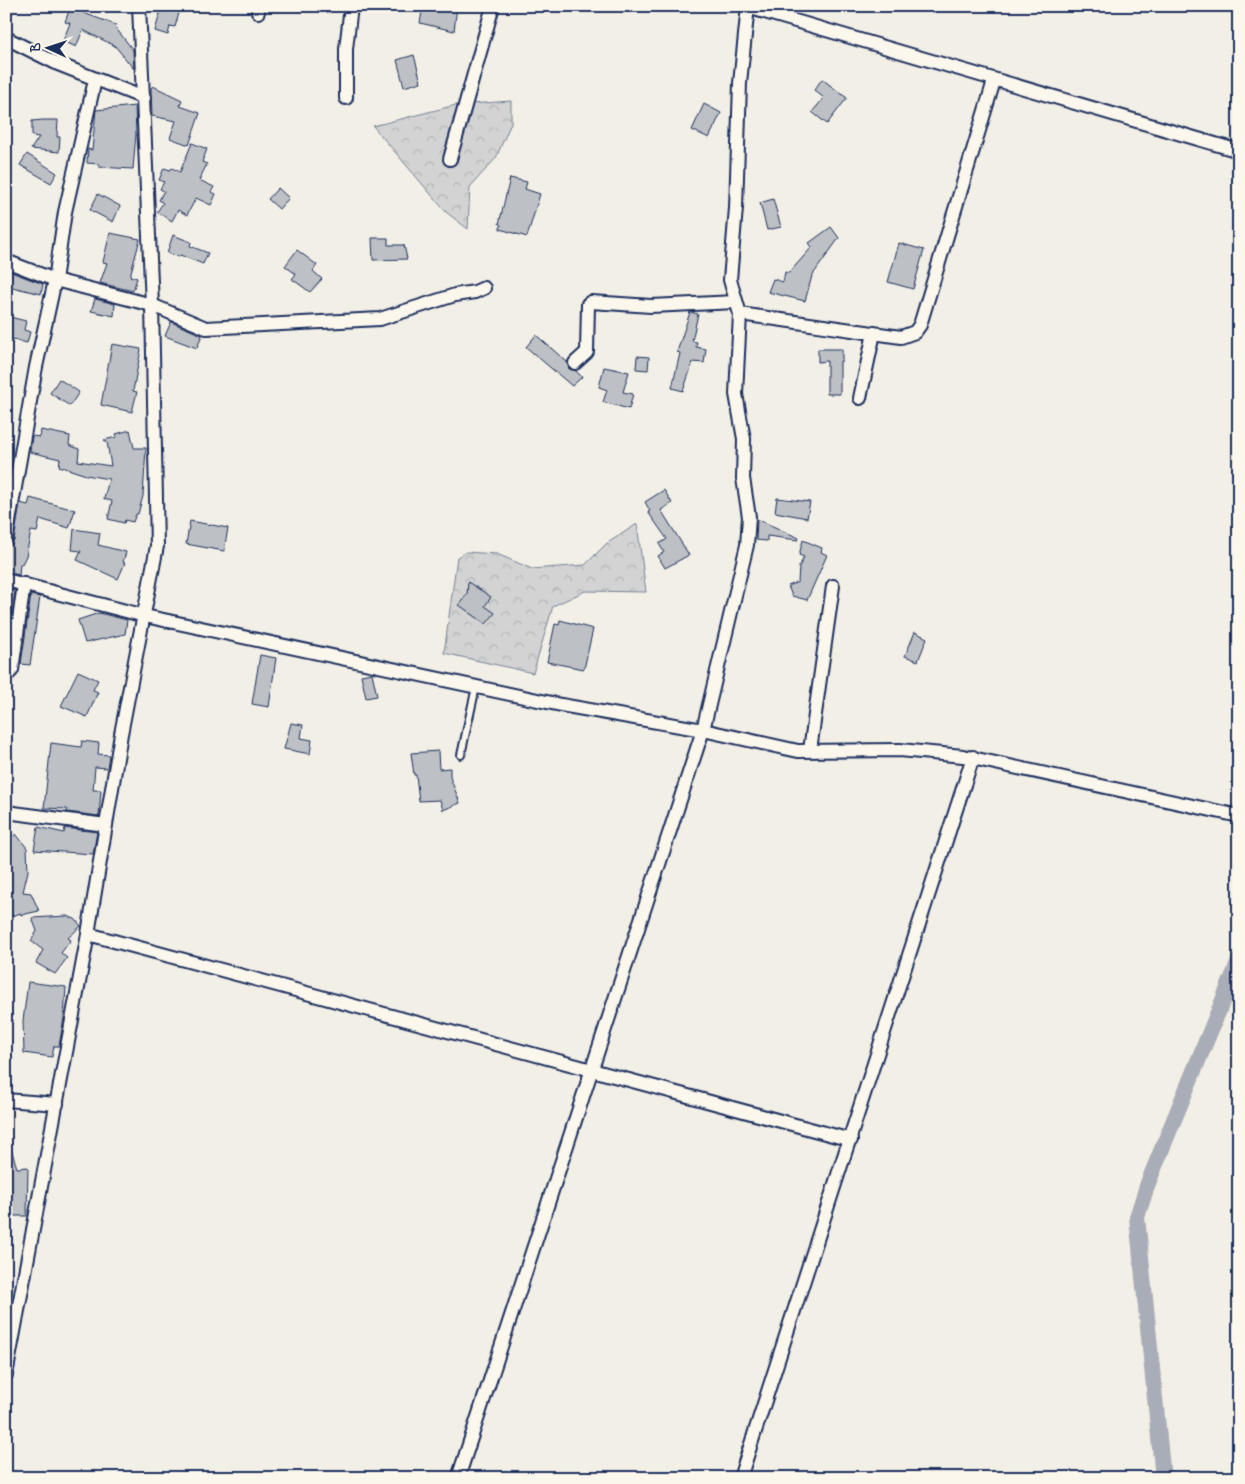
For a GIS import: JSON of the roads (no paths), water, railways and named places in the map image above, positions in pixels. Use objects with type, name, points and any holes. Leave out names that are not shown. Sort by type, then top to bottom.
[{"type":"street","points":[[6,1375],[88,934],[121,734],[158,546],[152,305],[139,6]]},
{"type":"street","points":[[346,98],[346,49],[350,6]]},
{"type":"street","points":[[450,159],[493,6]]},
{"type":"street","points":[[458,1478],[703,730],[746,545],[749,517],[743,478],[744,439],[736,394],[738,308],[730,280],[736,208],[740,83],[746,7],[1239,151]]},
{"type":"street","points":[[6,38],[22,48],[95,80],[144,98]]},
{"type":"street","points":[[6,538],[36,367],[55,280],[65,212],[95,80]]},
{"type":"street","points":[[575,363],[587,352],[588,304],[591,302],[651,306],[738,308],[901,337],[909,336],[915,332],[920,325],[994,81]]},
{"type":"street","points":[[6,261],[55,280],[152,305],[206,328],[380,318],[484,288]]},
{"type":"street","points":[[860,398],[874,333]]},
{"type":"street","points":[[6,580],[145,616],[476,687],[703,730],[798,752],[810,750],[900,750],[973,758],[1239,816]]},
{"type":"street","points":[[6,676],[12,670],[24,584]]},
{"type":"street","points":[[810,750],[833,586]]},
{"type":"street","points":[[740,1478],[973,758]]},
{"type":"street","points":[[6,812],[106,825]]},
{"type":"street","points":[[88,934],[850,1140]]},
{"type":"street","points":[[6,1100],[57,1104]]},
{"type":"lane","points":[[460,754],[476,687]]},
{"type":"waterway","points":[[1163,1478],[1137,1217],[1148,1183],[1239,961]]}]
